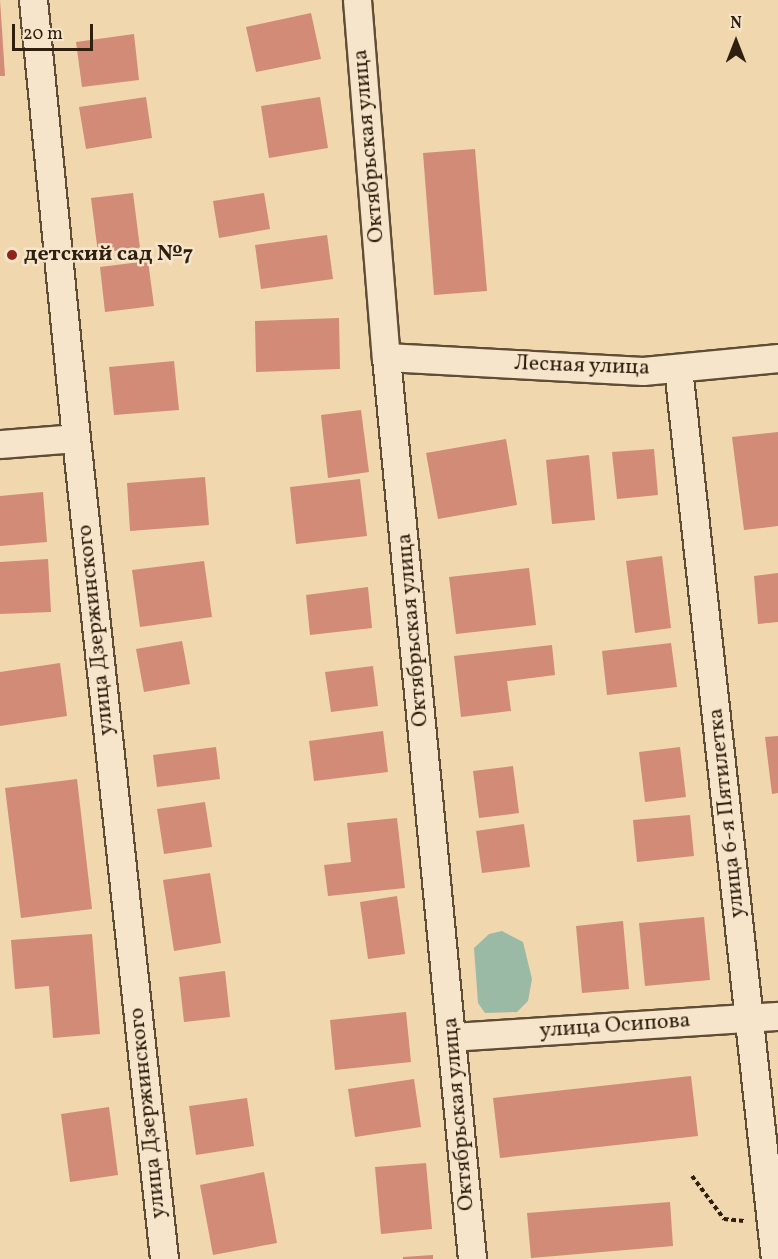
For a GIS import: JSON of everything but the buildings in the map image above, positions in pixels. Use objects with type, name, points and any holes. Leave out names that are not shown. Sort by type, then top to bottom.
[{"type":"street","name":"улица Дзержинского","points":[[33,0],[76,438],[164,1259]]},
{"type":"street","name":"Октябрьская улица","points":[[357,0],[386,357],[472,1259]]},
{"type":"street","name":"Лесная улица","points":[[386,357],[643,371],[778,357]]},
{"type":"street","name":"улица 6-я Пятилетка","points":[[678,368],[775,1259]]},
{"type":"street","points":[[0,444],[76,438]]},
{"type":"street","name":"улица Осипова","points":[[451,1037],[778,1016]]},
{"type":"path","points":[[692,1176],[724,1219],[772,1223]]},
{"type":"shaded area","points":[[502,931],[523,942],[532,979],[528,1001],[517,1012],[485,1013],[478,1003],[474,948],[489,934]]},
{"type":"place","name":"детский сад №7","points":[[12,255]]}]
